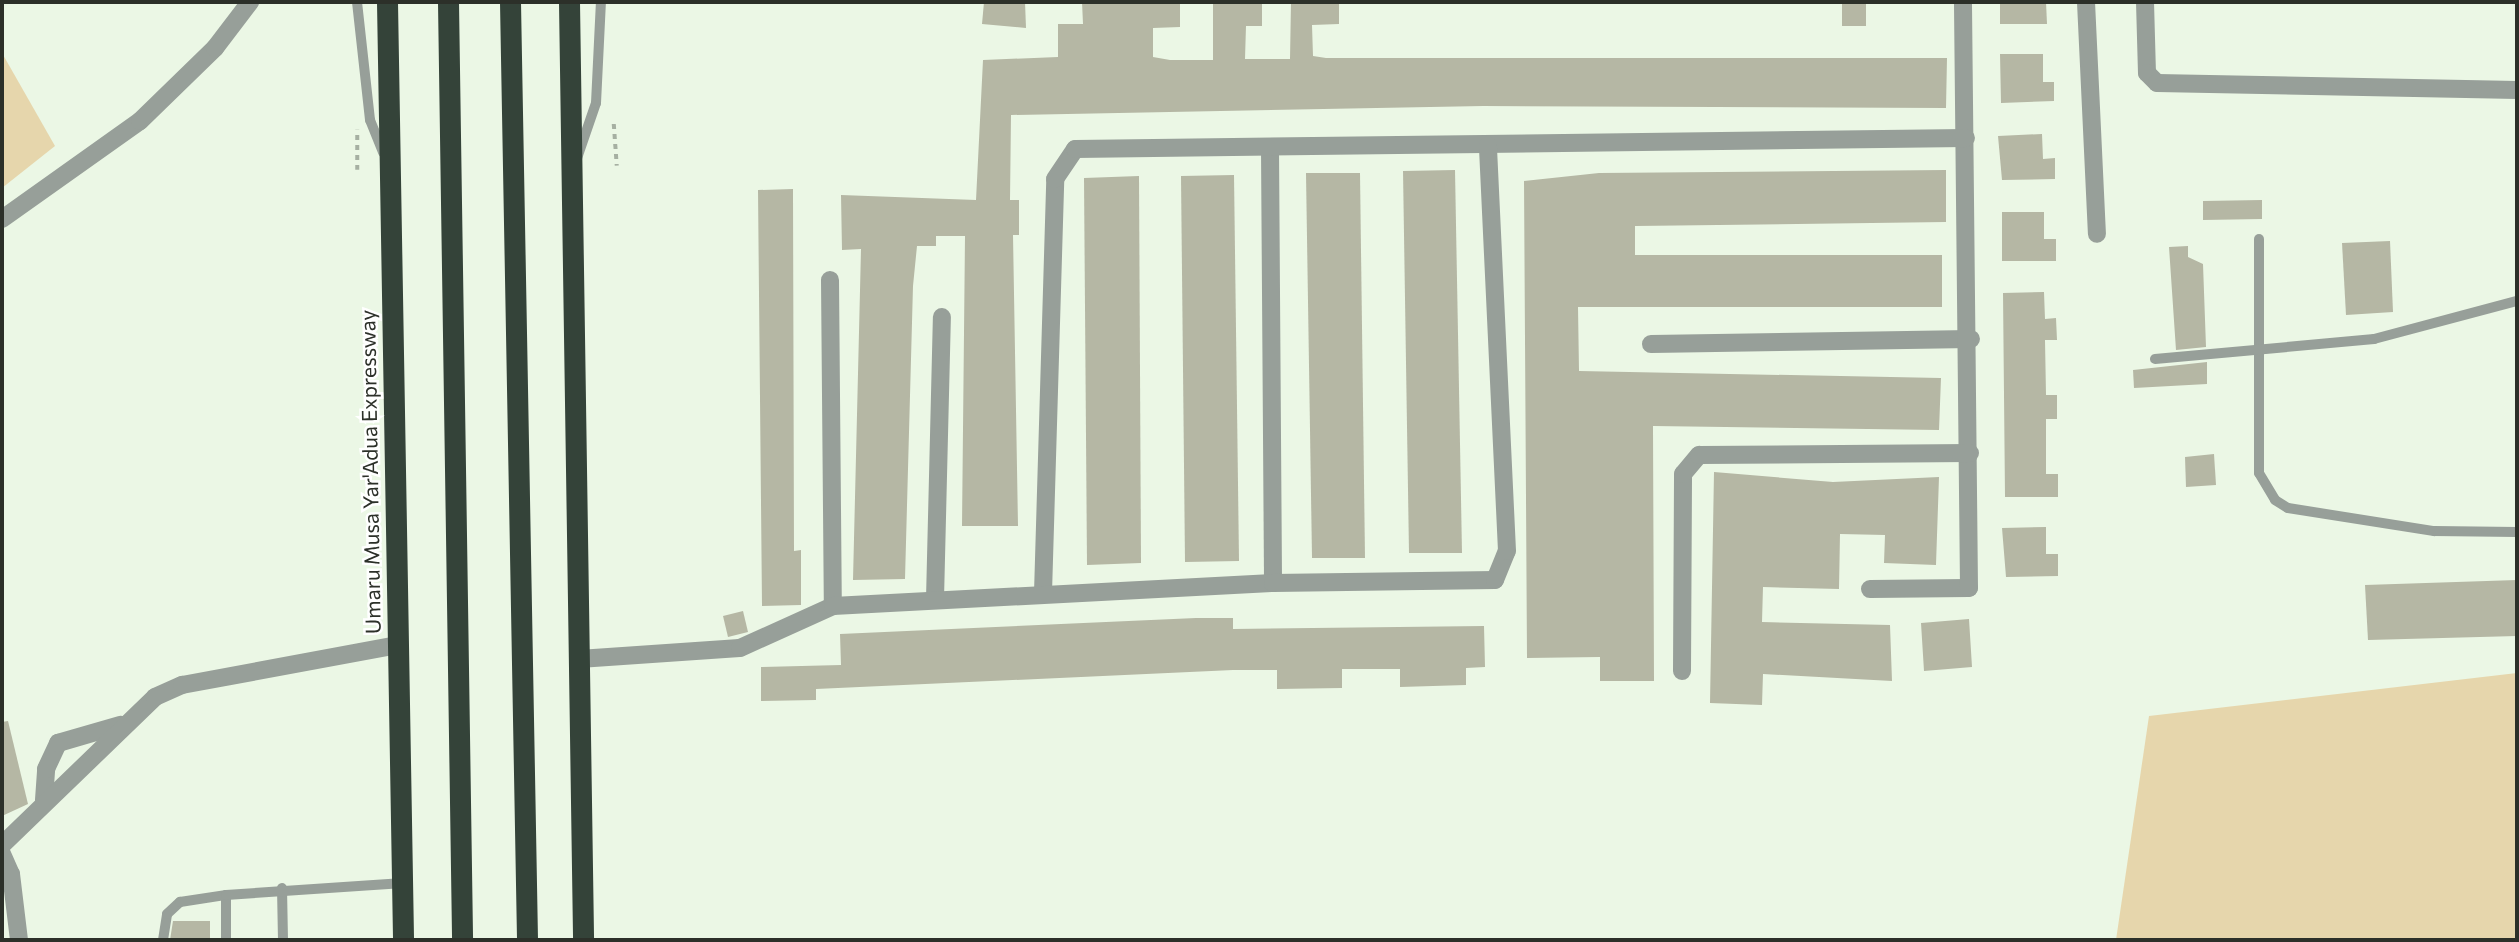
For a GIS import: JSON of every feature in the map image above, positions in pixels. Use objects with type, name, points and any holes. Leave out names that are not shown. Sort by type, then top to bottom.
[{"type":"highway","name":"Umaru Musa Yar'Adua Expressway","points":[[387,2],[386,159],[403,940]]},
{"type":"highway","points":[[448,2],[462,940]]},
{"type":"highway","points":[[510,2],[527,940]]},
{"type":"highway","points":[[569,2],[575,161],[583,940]]},
{"type":"street","points":[[2,219],[140,121],[215,48],[250,2]]},
{"type":"street","points":[[1870,589],[1969,588],[1971,340],[1964,2]]},
{"type":"street","points":[[2086,2],[2097,234]]},
{"type":"street","points":[[2145,2],[2147,73],[2157,82],[2517,90]]},
{"type":"street","points":[[1043,593],[1059,165],[1075,149],[1270,149],[1966,138]]},
{"type":"street","points":[[579,659],[740,648],[833,606],[1273,583],[1480,585],[1495,580],[1504,567],[1488,145]]},
{"type":"street","points":[[1270,149],[1273,583]]},
{"type":"street","points":[[831,280],[833,606]]},
{"type":"street","points":[[935,599],[942,317]]},
{"type":"street","points":[[1651,344],[1971,340]]},
{"type":"street","points":[[1682,671],[1683,474],[1699,455],[1970,453]]},
{"type":"street","points":[[2,845],[120,725],[155,696],[182,685],[398,645]]},
{"type":"street","points":[[44,800],[46,769],[58,743],[120,725]]},
{"type":"street","points":[[2,854],[11,874],[19,940]]},
{"type":"lane","points":[[357,2],[370,120],[386,159]]},
{"type":"lane","points":[[575,161],[596,103],[601,2]]},
{"type":"lane","points":[[2259,239],[2256,351],[2259,473],[2275,500],[2288,508],[2434,531],[2517,532]]},
{"type":"lane","points":[[2154,359],[2374,339],[2517,301]]},
{"type":"lane","points":[[163,940],[167,914],[180,902],[282,888],[400,883]]},
{"type":"lane","points":[[282,888],[283,940]]},
{"type":"lane","points":[[226,895],[226,940]]},
{"type":"path","points":[[356,170],[357,118]]},
{"type":"path","points":[[614,124],[617,166]]},
{"type":"shaded area","points":[[2,53],[55,146],[2,188]]},
{"type":"shaded area","points":[[2517,673],[2517,940],[2116,940],[2149,716]]},
{"type":"building","points":[[984,2],[1025,2],[1026,28],[982,24]]},
{"type":"building","points":[[1082,2],[1180,2],[1180,27],[1153,28],[1153,57],[1170,60],[1213,60],[1213,2],[1262,2],[1262,26],[1246,26],[1245,59],[1290,59],[1291,2],[1339,2],[1339,24],[1312,25],[1313,56],[1326,58],[1947,58],[1946,108],[1483,106],[1011,115],[1010,200],[1019,200],[1019,235],[1013,235],[1018,526],[962,526],[965,236],[936,236],[936,246],[917,246],[913,286],[905,579],[853,580],[861,249],[842,250],[841,195],[976,200],[983,60],[1058,57],[1058,24],[1083,24]]},
{"type":"building","points":[[1842,2],[1866,2],[1866,26],[1842,26]]},
{"type":"building","points":[[2000,2],[2046,2],[2047,24],[2000,24]]},
{"type":"building","points":[[2000,54],[2043,54],[2043,82],[2054,82],[2054,101],[2001,103]]},
{"type":"building","points":[[2042,134],[2043,159],[2055,158],[2055,179],[2002,180],[1998,136]]},
{"type":"building","points":[[1455,170],[1462,553],[1409,553],[1403,171]]},
{"type":"building","points":[[1946,170],[1946,222],[1635,226],[1635,255],[1942,255],[1942,307],[1578,307],[1579,371],[1941,378],[1939,430],[1653,426],[1654,681],[1600,681],[1600,657],[1527,658],[1524,181],[1599,173]]},
{"type":"building","points":[[1306,173],[1360,173],[1365,558],[1312,558]]},
{"type":"building","points":[[1234,175],[1239,561],[1185,562],[1181,176]]},
{"type":"building","points":[[1139,176],[1141,563],[1087,565],[1084,178]]},
{"type":"building","points":[[793,189],[794,551],[801,550],[801,605],[762,606],[758,190]]},
{"type":"building","points":[[2262,200],[2262,219],[2203,220],[2203,201]]},
{"type":"building","points":[[2002,212],[2044,212],[2044,239],[2056,239],[2056,261],[2002,261]]},
{"type":"building","points":[[2390,241],[2393,312],[2346,315],[2342,243]]},
{"type":"building","points":[[2188,246],[2188,257],[2203,264],[2206,347],[2176,350],[2169,247]]},
{"type":"building","points":[[2044,292],[2045,319],[2056,318],[2057,340],[2045,340],[2046,395],[2057,395],[2057,419],[2046,419],[2046,474],[2058,474],[2058,497],[2005,497],[2003,293]]},
{"type":"building","points":[[2207,362],[2207,384],[2134,388],[2133,370]]},
{"type":"building","points":[[2214,454],[2216,485],[2186,487],[2185,457]]},
{"type":"building","points":[[1714,472],[1833,482],[1939,477],[1936,565],[1884,563],[1885,535],[1840,534],[1839,589],[1763,587],[1762,622],[1890,625],[1892,681],[1763,674],[1762,705],[1710,703]]},
{"type":"building","points":[[2046,527],[2046,554],[2058,554],[2058,576],[2006,577],[2002,528]]},
{"type":"building","points":[[2517,580],[2517,636],[2368,640],[2365,585]]},
{"type":"building","points":[[743,611],[748,632],[728,637],[723,616]]},
{"type":"building","points":[[1233,618],[1233,629],[1484,626],[1485,667],[1466,668],[1466,685],[1400,687],[1400,669],[1342,669],[1342,688],[1277,689],[1277,670],[1233,670],[816,689],[816,700],[761,701],[761,667],[841,665],[840,634]]},
{"type":"building","points":[[1969,619],[1972,667],[1924,671],[1921,623]]},
{"type":"building","points":[[8,721],[28,804],[2,816],[2,722]]},
{"type":"building","points":[[173,921],[210,921],[210,940],[170,940]]}]
